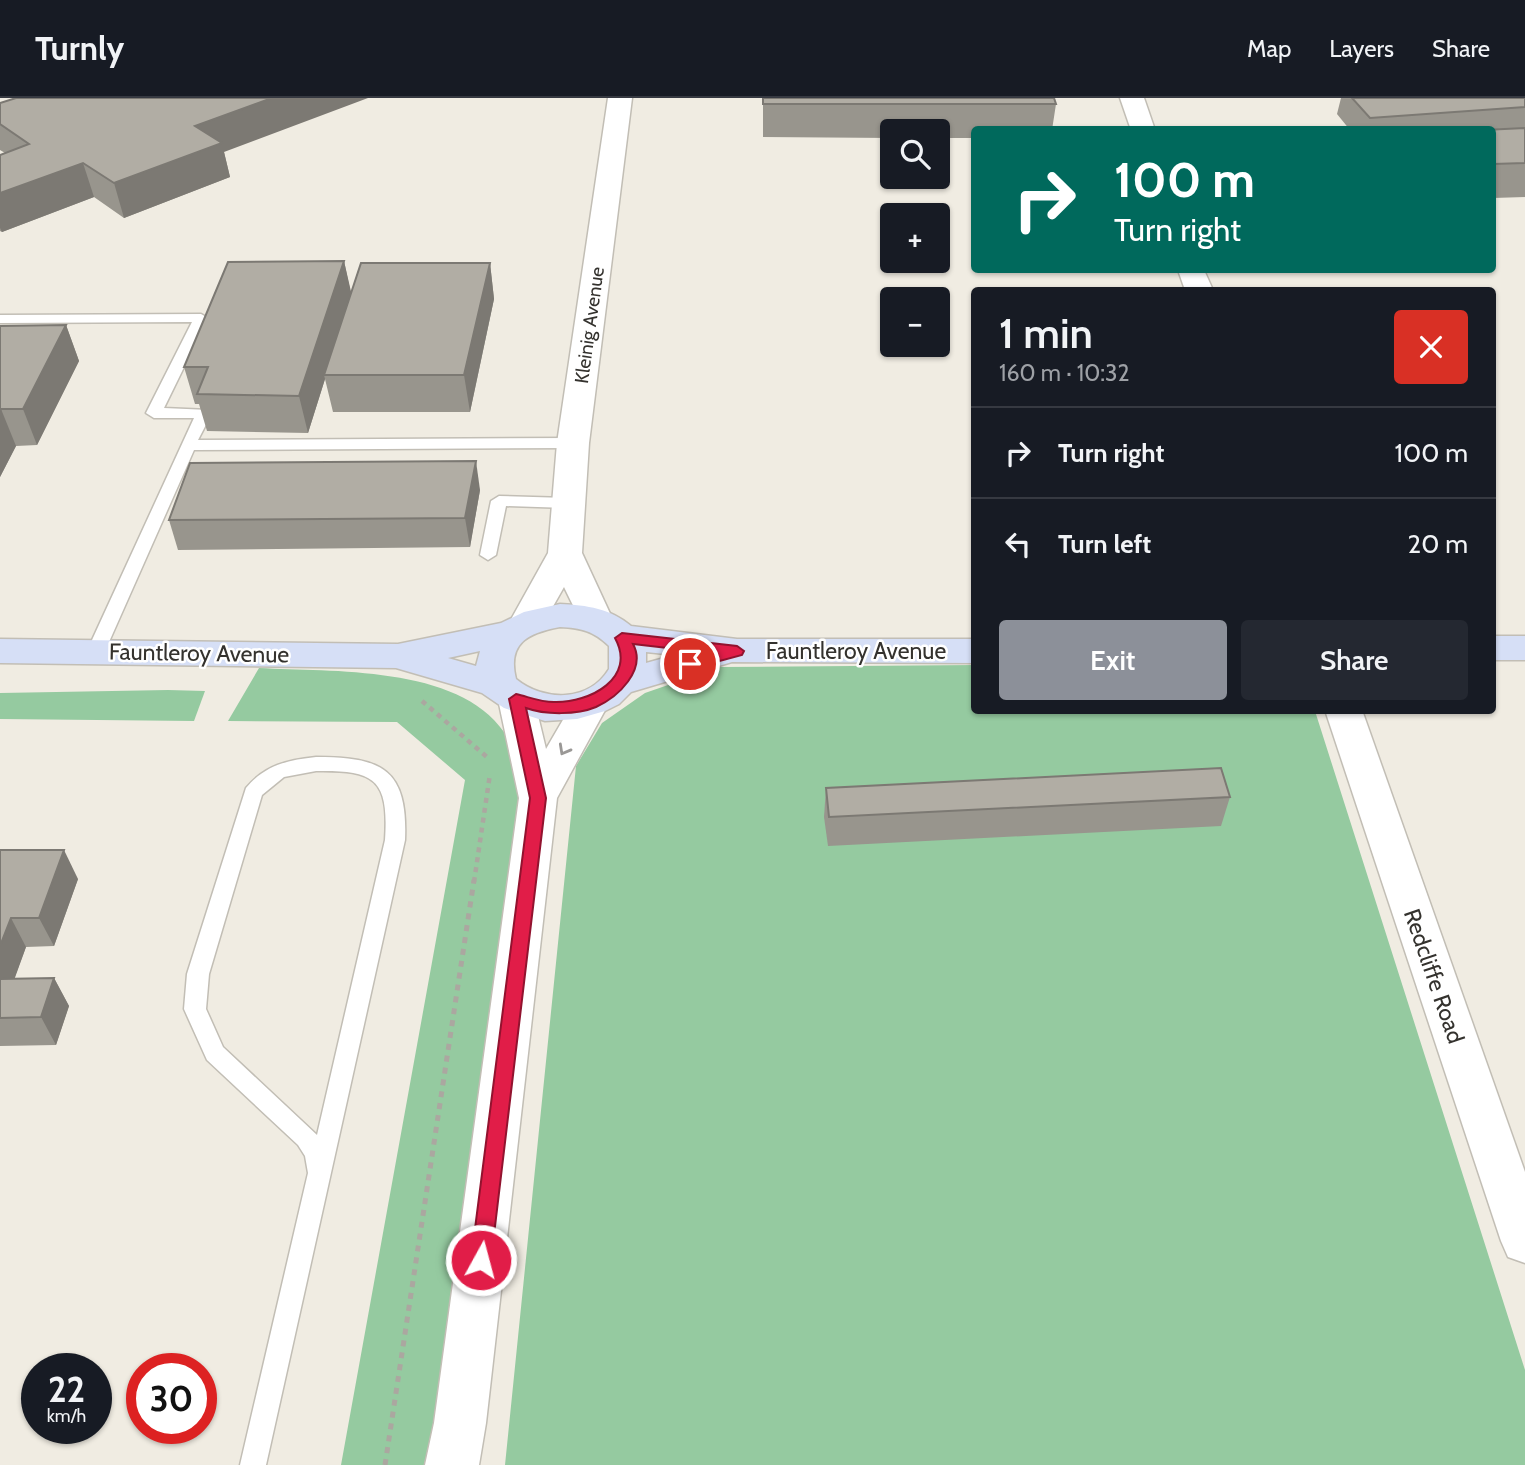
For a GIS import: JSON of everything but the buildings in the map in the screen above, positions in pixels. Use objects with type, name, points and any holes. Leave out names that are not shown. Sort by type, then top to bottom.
[{"type":"main road","points":[[568,615],[609,629],[628,648],[629,660],[606,693],[556,708],[535,706],[508,692],[494,675],[493,660],[499,646],[519,628],[568,615]]},
{"type":"main road","name":"Fauntleroy Avenue","points":[[0,651],[398,656],[519,628]]},
{"type":"main road","name":"Fauntleroy Avenue","points":[[609,629],[737,651],[971,651]]},
{"type":"main road","points":[[1496,648],[1525,648]]},
{"type":"main road","name":"Fauntleroy Avenue","points":[[606,693],[737,651]]},
{"type":"main road","name":"Fauntleroy Avenue","points":[[398,656],[508,692]]},
{"type":"street","name":"Kleinig Avenue","points":[[519,628],[565,553],[573,443],[620,98]]},
{"type":"street","points":[[1132,98],[1142,126]]},
{"type":"street","name":"Kleinig Avenue","points":[[565,553],[609,629]]},
{"type":"street","points":[[452,1465],[460,1423],[538,798],[508,692]]},
{"type":"street","points":[[538,798],[606,693]]},
{"type":"street","name":"Redcliffe Road","points":[[1344,714],[1525,1241]]},
{"type":"lane","points":[[0,319],[201,318],[154,413],[204,413],[96,651]]},
{"type":"lane","points":[[188,445],[573,443]]},
{"type":"lane","points":[[488,555],[499,501],[567,503]]},
{"type":"lane","points":[[253,1465],[395,840],[396,811],[391,790],[384,778],[357,765],[293,766],[276,772],[258,787],[247,810],[198,974],[195,1009],[215,1053],[306,1138],[316,1154],[319,1172]]},
{"type":"path","points":[[385,1465],[492,761],[416,695]]},
{"type":"green space","points":[[971,665],[971,714],[1316,714],[1525,1370],[1525,1465],[505,1465],[576,766],[602,723],[645,693],[720,667]]},
{"type":"green space","points":[[259,668],[391,676],[425,683],[456,694],[483,710],[504,732],[514,762],[520,794],[430,1465],[341,1465],[465,780],[397,722],[228,721]]},
{"type":"green space","points":[[205,691],[194,721],[0,719],[0,693]]},
{"type":"route","points":[[481,1260],[538,798],[516,699],[535,706],[556,708],[591,703],[620,683],[626,672],[628,648],[622,638],[737,651],[690,664]]}]
